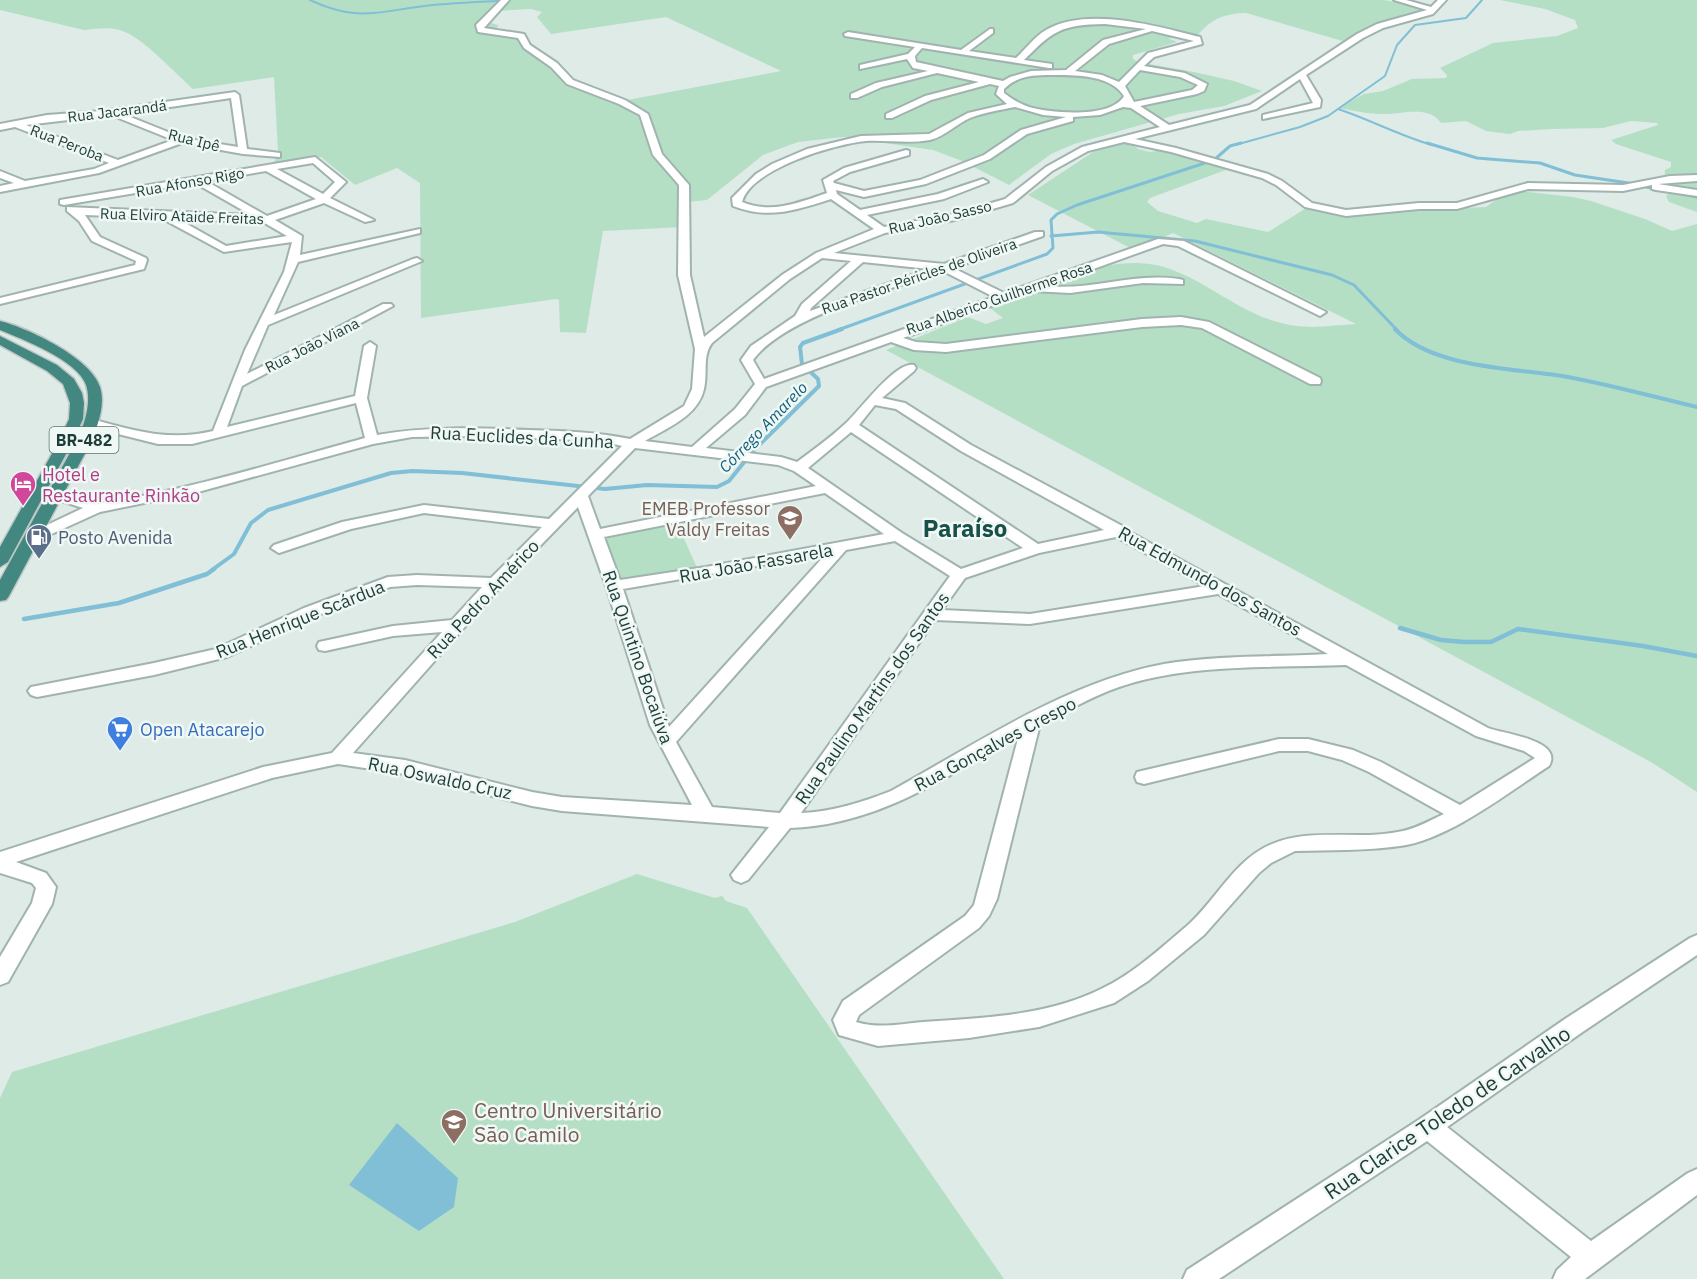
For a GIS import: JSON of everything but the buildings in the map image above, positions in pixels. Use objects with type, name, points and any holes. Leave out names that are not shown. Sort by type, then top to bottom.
[{"type":"highway","name":"BR-482","points":[[2,593],[57,495],[91,423],[93,385],[86,374],[69,360],[3,332]]},
{"type":"highway","name":"BR-482","points":[[0,562],[66,441],[76,419],[77,403],[69,382],[3,332]]},
{"type":"street","points":[[505,0],[499,9],[479,27],[481,30],[521,36],[527,46],[554,65],[570,82],[622,102],[644,114],[658,155],[684,185],[684,275],[701,349],[698,389],[689,408],[632,444]]},
{"type":"street","points":[[1398,0],[1434,10],[1442,0]]},
{"type":"street","name":"Rua João Sasso","points":[[701,349],[708,340],[735,321],[772,288],[820,255],[882,230],[955,217],[1009,201],[1049,169],[1074,154],[1120,139],[1252,107],[1372,29],[1416,18],[1434,10]]},
{"type":"street","points":[[1018,61],[1044,35],[1062,27],[1104,22],[1199,40],[1194,44],[1151,55],[1120,86]]},
{"type":"street","points":[[890,116],[928,98],[1034,74],[1069,71],[1106,42],[1154,30]]},
{"type":"street","points":[[963,52],[990,31]]},
{"type":"street","points":[[848,34],[1018,61],[1107,80],[1120,86],[1128,96],[1127,104]]},
{"type":"street","points":[[863,67],[911,56],[925,45]]},
{"type":"street","points":[[925,45],[919,60],[941,70]]},
{"type":"street","points":[[911,56],[916,66],[1000,81]]},
{"type":"street","points":[[1000,81],[1000,94],[1014,105],[1045,113],[1082,114],[1107,111],[1127,104],[1194,92],[1201,89],[1203,84],[1182,75],[1140,68]]},
{"type":"street","points":[[854,96],[879,86],[941,70]]},
{"type":"street","points":[[1266,117],[1317,105],[1317,100],[1301,74]]},
{"type":"street","name":"Rua Jacarandá","points":[[0,127],[235,95],[243,151]]},
{"type":"street","points":[[1127,104],[1164,128]]},
{"type":"street","points":[[864,194],[831,190],[790,208],[763,212],[744,208],[737,204],[736,200],[746,188],[791,158],[856,139],[930,137],[964,117],[1014,105]]},
{"type":"street","name":"Rua Ipê","points":[[113,112],[181,140],[277,155]]},
{"type":"street","points":[[842,202],[864,194],[899,188],[943,176],[1001,149],[1024,132],[1082,114]]},
{"type":"street","name":"Rua Peroba","points":[[15,124],[118,163]]},
{"type":"street","points":[[1120,139],[1212,161],[1273,180],[1309,205],[1346,213],[1419,206],[1457,206],[1528,186],[1605,188],[1670,178],[1697,178]]},
{"type":"street","points":[[0,189],[96,171],[181,140]]},
{"type":"street","points":[[882,230],[856,214],[842,202],[831,190],[828,180],[847,170],[906,153]]},
{"type":"street","name":"Rua Afonso Rigo","points":[[74,212],[64,202],[134,199],[199,181],[315,160],[341,182],[324,199]]},
{"type":"street","points":[[269,169],[369,220]]},
{"type":"street","points":[[0,174],[23,184]]},
{"type":"street","points":[[199,181],[269,219],[298,238]]},
{"type":"street","points":[[856,214],[940,197],[983,182]]},
{"type":"street","points":[[1640,184],[1697,193]]},
{"type":"street","points":[[134,199],[224,249],[298,238]]},
{"type":"street","name":"Rua Elviro Ataide Freitas","points":[[74,212],[269,219],[324,199]]},
{"type":"street","points":[[0,301],[140,267],[142,260],[110,247],[96,238],[83,219],[74,212]]},
{"type":"street","points":[[296,260],[416,231]]},
{"type":"street","name":"Rua Pastor Péricles de Oliveira","points":[[800,318],[1039,234]]},
{"type":"street","points":[[219,432],[263,323],[296,260],[298,238]]},
{"type":"street","name":"Rua Alberico Guilherme Rosa","points":[[761,384],[1002,297],[1169,240],[1180,243],[1320,312]]},
{"type":"street","points":[[820,255],[943,267],[1002,297]]},
{"type":"street","points":[[696,450],[740,412],[761,384],[747,360],[755,349],[800,318],[806,306],[859,260]]},
{"type":"street","points":[[263,323],[417,261]]},
{"type":"street","points":[[1031,287],[1057,291],[1156,279],[1179,282]]},
{"type":"street","name":"Rua João Viana","points":[[237,384],[387,306]]},
{"type":"street","points":[[890,337],[914,346],[946,348],[1142,322],[1191,322],[1204,325],[1315,381]]},
{"type":"street","points":[[370,346],[361,398],[372,440]]},
{"type":"street","points":[[799,468],[851,426],[872,400],[910,368]]},
{"type":"street","points":[[91,423],[158,440],[192,440],[361,398]]},
{"type":"street","name":"Rua Edmundo dos Santos","points":[[872,400],[900,406],[966,448],[1121,531],[1488,735],[1543,753],[1543,760],[1459,813]]},
{"type":"street","points":[[851,426],[1035,549]]},
{"type":"street","points":[[601,437],[657,428]]},
{"type":"street","name":"Rua Euclides da Cunha","points":[[31,538],[96,508],[198,488],[372,440],[432,432],[601,437],[632,444],[781,461],[799,468],[897,536],[959,575]]},
{"type":"street","name":"Rua Pedro Américo","points":[[338,758],[495,583],[632,444]]},
{"type":"street","points":[[596,534],[827,488]]},
{"type":"street","name":"Rua Quintino Bocaiúva","points":[[587,490],[596,534],[666,741],[706,813]]},
{"type":"street","name":"Rua Euclides da Cunha","points":[[57,495],[96,508]]},
{"type":"street","points":[[279,548],[347,525],[424,508],[552,524]]},
{"type":"street","points":[[959,575],[1035,549],[1121,531]]},
{"type":"street","name":"Rua João Fassarela","points":[[614,586],[840,548],[897,536]]},
{"type":"street","points":[[666,741],[840,548]]},
{"type":"street","name":"Rua Paulino Martins dos Santos","points":[[741,875],[785,821],[959,575]]},
{"type":"street","name":"Rua Henrique Scárdua","points":[[37,691],[154,669],[221,653],[310,612],[387,582],[417,580],[495,583]]},
{"type":"street","points":[[930,615],[1030,619],[1223,588]]},
{"type":"street","points":[[325,646],[393,631],[458,625]]},
{"type":"street","name":"Rua Gonçalves Crespo","points":[[785,821],[817,820],[898,796],[1032,720],[1113,683],[1164,670],[1213,665],[1349,659]]},
{"type":"street","points":[[1032,720],[987,899],[982,910],[972,922],[851,1008],[844,1020],[847,1028],[878,1036],[970,1029],[1082,1006],[1108,996],[1128,984],[1198,928],[1262,856],[1279,847],[1294,844],[1402,839],[1459,813]]},
{"type":"street","points":[[1144,777],[1279,745],[1308,745],[1337,752],[1375,767],[1459,813]]},
{"type":"street","name":"Rua Oswaldo Cruz","points":[[0,860],[270,772],[338,758],[405,767],[532,799],[562,804],[706,813],[785,821]]},
{"type":"street","points":[[0,865],[39,878],[45,887],[42,904],[0,976]]},
{"type":"street","name":"Rua Clarice Toledo de Carvalho","points":[[1196,1279],[1428,1127],[1573,1026],[1697,944]]},
{"type":"street","points":[[1428,1127],[1591,1257]]},
{"type":"street","points":[[1566,1279],[1591,1257],[1697,1181]]},
{"type":"green space","points":[[0,0],[1384,0],[1428,9],[1426,12],[1346,42],[1246,13],[1231,14],[1212,22],[1196,38],[1168,38],[1177,42],[1133,55],[1133,59],[1138,62],[1234,81],[1262,91],[1224,106],[1179,114],[1074,144],[1051,154],[1009,185],[962,161],[933,150],[843,137],[798,142],[763,155],[707,200],[687,202],[683,227],[603,231],[586,333],[560,332],[559,300],[556,299],[421,318],[420,183],[397,168],[355,185],[321,157],[274,164],[278,151],[274,77],[193,89],[151,50],[125,32],[110,28],[84,30],[0,10]],"holes":[[[531,9],[542,12],[537,17],[551,34],[666,17],[781,71],[617,102],[560,73],[521,37],[501,37],[496,30],[498,25],[488,22],[497,11]]]},
{"type":"green space","points":[[1500,0],[1697,0],[1697,212],[1669,202],[1666,196],[1671,191],[1678,190],[1665,176],[1665,170],[1671,167],[1671,162],[1616,144],[1611,140],[1658,125],[1657,123],[1631,121],[1603,128],[1518,131],[1510,134],[1486,131],[1466,121],[1441,123],[1436,117],[1422,112],[1376,114],[1338,108],[1364,94],[1383,91],[1412,79],[1446,78],[1447,75],[1440,68],[1493,43],[1557,36],[1578,28],[1575,20],[1545,9]]},
{"type":"green space","points":[[1129,141],[1138,149],[1150,152],[1162,150],[1231,168],[1150,198],[1147,202],[1158,211],[1197,223],[1206,219],[1268,232],[1308,207],[1335,213],[1486,207],[1510,190],[1591,201],[1645,219],[1672,231],[1697,224],[1697,792],[1651,762],[886,350],[968,317],[986,324],[1003,318],[990,308],[1062,278],[1119,264],[1156,265],[1173,270],[1254,313],[1294,326],[1356,324],[1173,233],[1134,250],[1028,195],[1093,152]]},
{"type":"green space","points":[[677,523],[698,570],[622,580],[604,539]]},
{"type":"green space","name":"Centro Universitário São Camilo","points":[[637,874],[715,898],[722,896],[726,901],[747,908],[1004,1279],[0,1279],[0,1098],[12,1072],[515,922]]},
{"type":"water","points":[[397,1123],[458,1178],[454,1207],[419,1231],[349,1185]]},
{"type":"waterway","points":[[310,0],[341,11],[367,14],[433,5],[499,1]]},
{"type":"waterway","name":"Córrego Amarelo","points":[[1235,145],[1300,127],[1328,116],[1385,76],[1397,45],[1415,25],[1466,18],[1482,0]]},
{"type":"waterway","points":[[1338,109],[1432,145]]},
{"type":"waterway","name":"Córrego Amarelo","points":[[1052,236],[1051,220],[1057,214],[1077,205],[1214,160],[1230,146],[1241,143]]},
{"type":"waterway","points":[[1427,143],[1477,158],[1540,163],[1575,175],[1635,184]]},
{"type":"waterway","points":[[1646,187],[1656,189]]},
{"type":"waterway","points":[[1673,192],[1697,197]]},
{"type":"waterway","points":[[1052,236],[1098,232],[1195,241],[1332,275],[1354,285],[1397,330]]},
{"type":"waterway","name":"Córrego Amarelo","points":[[838,330],[1047,254],[1053,248],[1052,236]]},
{"type":"waterway","name":"Córrego Amarelo","points":[[212,570],[234,554],[251,523],[268,510],[391,473],[412,471],[462,473],[605,489],[647,485],[717,487],[729,481],[753,451],[819,386],[818,379],[802,364],[800,347],[803,343],[842,329]]},
{"type":"waterway","points":[[1395,329],[1411,342],[1431,352],[1476,365],[1568,377],[1697,407]]},
{"type":"waterway","name":"Córrego Amarelo","points":[[24,619],[119,603],[207,574],[214,569]]},
{"type":"waterway","points":[[1400,628],[1441,640],[1464,642],[1491,642],[1518,629],[1643,646],[1697,656]]},
{"type":"place","name":"Hotel e Restaurante Rinkão","points":[[23,507]]},
{"type":"place","name":"EMEB Professor Valdy Freitas","points":[[790,541]]},
{"type":"place","name":"Posto Avenida","points":[[39,560]]},
{"type":"place","name":"Open Atacarejo","points":[[120,752]]},
{"type":"place","name":"Centro Universitário São Camilo","points":[[454,1145]]},
{"type":"district","name":"Paraíso","points":[[965,528]]}]
